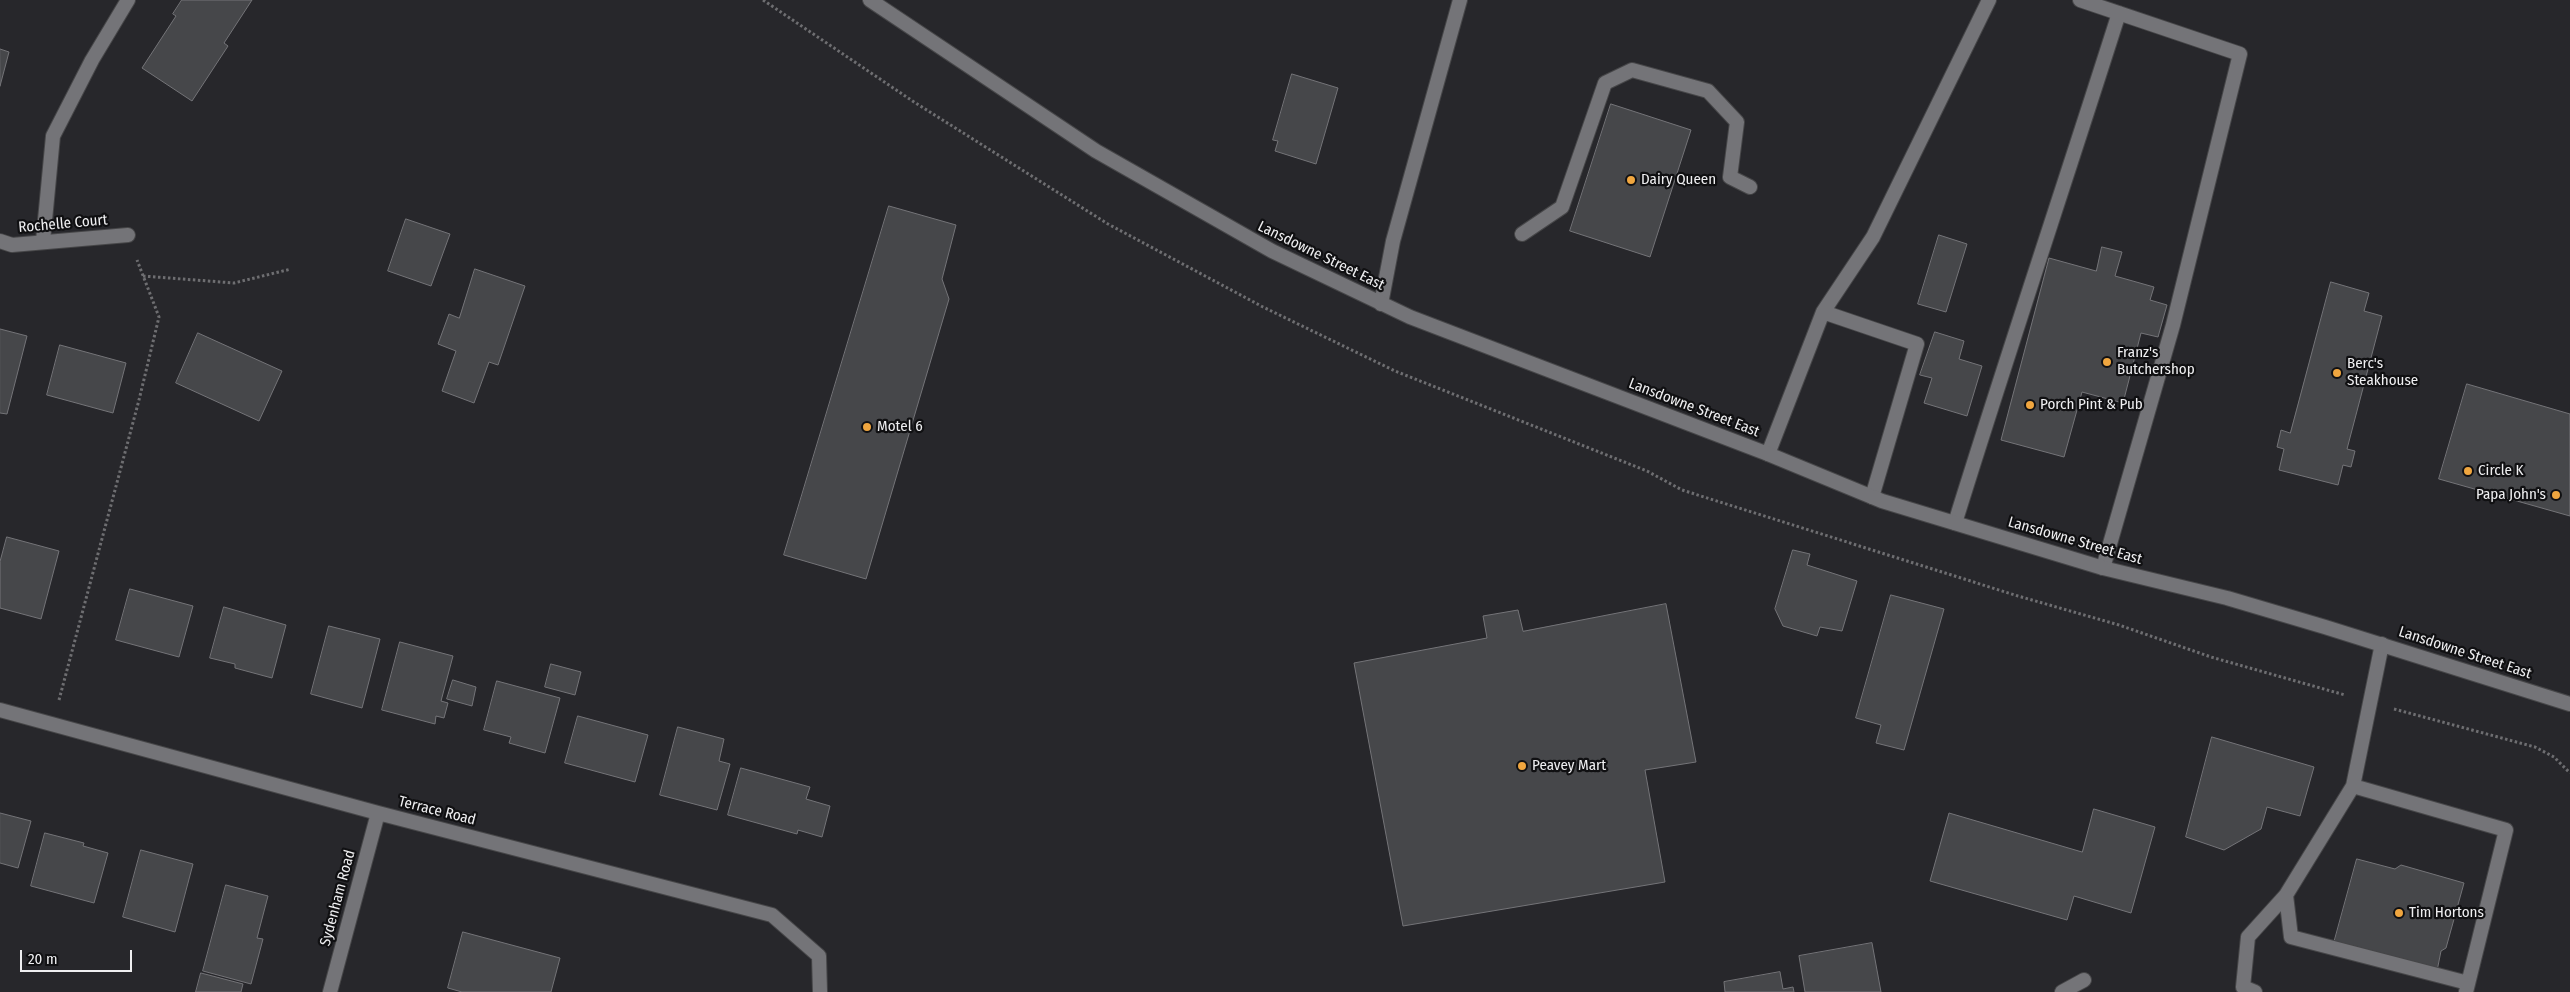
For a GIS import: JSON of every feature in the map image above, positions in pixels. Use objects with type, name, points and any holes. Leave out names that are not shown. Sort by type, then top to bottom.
[{"type":"main road","points":[[43,241],[52,136],[92,60],[128,0]]},
{"type":"main road","name":"Lansdowne Street East","points":[[870,0],[1096,151],[1272,251],[1381,304],[1768,454],[1872,497],[2103,568],[2227,598],[2382,644],[2570,704]]},
{"type":"main road","points":[[1381,304],[1393,241],[1460,0]]},
{"type":"main road","points":[[1768,454],[1823,312],[1873,237],[1990,0]]},
{"type":"main road","points":[[2080,0],[2240,54],[2172,325],[2103,568]]},
{"type":"main road","points":[[1955,523],[1993,400],[2050,234],[2119,13]]},
{"type":"main road","points":[[1522,234],[1562,207],[1605,83],[1632,70],[1708,91],[1737,122],[1730,178],[1750,187]]},
{"type":"main road","name":"Rochelle Court","points":[[0,241],[12,245],[128,235]]},
{"type":"main road","points":[[1823,312],[1917,344],[1872,497]]},
{"type":"main road","points":[[2255,992],[2243,987],[2248,937],[2286,895],[2353,786],[2382,644]]},
{"type":"main road","name":"Terrace Road","points":[[0,710],[378,813],[772,915],[820,956],[820,992]]},
{"type":"main road","points":[[2286,895],[2291,937],[2467,988],[2506,830],[2353,786]]},
{"type":"main road","name":"Sydenham Road","points":[[330,992],[378,813]]},
{"type":"main road","points":[[2062,992],[2084,980]]},
{"type":"path","points":[[763,0],[914,102],[1108,224],[1263,307],[1395,371],[1647,471],[1682,490],[2018,596],[2119,625],[2211,657],[2370,703],[2535,747],[2554,757],[2570,773]]},
{"type":"path","points":[[52,725],[139,400],[158,317],[128,235]]},
{"type":"path","points":[[143,276],[234,282],[291,269]]},
{"type":"building","points":[[182,0],[252,0],[224,43],[228,46],[192,101],[142,68],[176,16],[173,14]]},
{"type":"building","points":[[0,49],[9,52],[0,86]]},
{"type":"building","points":[[1292,74],[1338,88],[1316,164],[1275,151],[1278,141],[1273,140]]},
{"type":"building","name":"Dairy Queen","points":[[1611,104],[1691,130],[1650,257],[1570,231]]},
{"type":"building","name":"Motel 6","points":[[889,206],[956,225],[942,279],[949,299],[866,579],[784,555]]},
{"type":"building","points":[[406,219],[450,234],[431,286],[388,271]]},
{"type":"building","points":[[1939,235],[1967,244],[1946,312],[1918,304]]},
{"type":"building","points":[[2102,247],[2122,252],[2115,276],[2154,287],[2150,300],[2167,305],[2158,337],[2141,333],[2123,403],[2082,392],[2064,457],[2001,440],[2049,258],[2096,271]]},
{"type":"building","points":[[475,269],[525,286],[498,365],[489,362],[474,403],[442,391],[456,351],[438,344],[449,314],[459,318]]},
{"type":"building","name":"Berc's Steakhouse","points":[[2331,282],[2369,293],[2364,311],[2382,316],[2347,449],[2355,451],[2351,467],[2343,465],[2338,485],[2279,470],[2284,449],[2277,447],[2281,430],[2290,433]]},
{"type":"building","points":[[0,329],[27,336],[7,414],[0,413]]},
{"type":"building","points":[[1935,332],[1964,341],[1959,359],[1982,366],[1967,416],[1924,403],[1932,378],[1920,375]]},
{"type":"building","points":[[198,333],[282,371],[259,421],[176,383]]},
{"type":"building","points":[[60,345],[126,363],[113,413],[47,395]]},
{"type":"building","points":[[2467,384],[2570,414],[2570,516],[2439,479]]},
{"type":"building","points":[[7,537],[59,551],[41,619],[0,608],[0,562]]},
{"type":"building","points":[[1793,550],[1810,554],[1807,565],[1857,581],[1842,631],[1820,627],[1817,636],[1783,626],[1775,609]]},
{"type":"building","points":[[130,589],[193,606],[179,657],[116,640]]},
{"type":"building","points":[[1891,595],[1944,609],[1904,750],[1876,743],[1881,725],[1856,718]]},
{"type":"building","name":"Peavey Mart","points":[[1666,604],[1696,762],[1645,770],[1665,882],[1403,926],[1354,663],[1487,638],[1483,616],[1518,610],[1523,631]]},
{"type":"building","points":[[224,607],[286,625],[272,678],[235,668],[235,664],[210,658]]},
{"type":"building","points":[[329,626],[380,639],[362,708],[311,694]]},
{"type":"building","points":[[400,642],[453,656],[441,701],[448,703],[444,718],[436,716],[435,724],[382,710]]},
{"type":"building","points":[[551,664],[581,672],[575,695],[545,687]]},
{"type":"building","points":[[453,680],[476,687],[472,706],[447,699]]},
{"type":"building","points":[[497,681],[560,698],[545,753],[509,743],[511,737],[484,730]]},
{"type":"building","points":[[578,716],[648,735],[635,782],[565,763]]},
{"type":"building","points":[[678,727],[724,739],[719,761],[730,764],[717,810],[660,795]]},
{"type":"building","points":[[2212,737],[2314,767],[2300,816],[2267,807],[2261,829],[2224,850],[2186,837]]},
{"type":"building","points":[[741,768],[810,787],[806,799],[830,806],[822,837],[798,830],[797,834],[728,815]]},
{"type":"building","points":[[2094,809],[2155,827],[2131,913],[2074,896],[2067,920],[1930,881],[1949,813],[2082,852]]},
{"type":"building","points":[[0,813],[31,821],[18,868],[0,863]]},
{"type":"building","points":[[45,833],[84,843],[83,846],[108,853],[94,903],[31,886]]},
{"type":"building","points":[[141,850],[193,864],[175,932],[123,917]]},
{"type":"building","name":"Tim Hortons","points":[[2357,859],[2395,869],[2401,865],[2464,883],[2446,948],[2441,951],[2437,971],[2334,943]]},
{"type":"building","points":[[226,885],[268,896],[257,938],[263,939],[251,984],[203,971]]},
{"type":"building","points":[[463,932],[560,958],[551,992],[462,992],[448,988]]},
{"type":"building","points":[[1872,943],[1881,992],[1805,992],[1799,956]]},
{"type":"building","points":[[1780,972],[1783,989],[1793,987],[1794,992],[1725,992],[1724,982]]},
{"type":"building","points":[[201,973],[243,984],[241,992],[196,992]]},
{"type":"place","name":"Dairy Queen","points":[[1631,180]]},
{"type":"place","name":"Franz's Butchershop","points":[[2107,362]]},
{"type":"place","name":"Berc's Steakhouse","points":[[2337,373]]},
{"type":"place","name":"Porch Pint & Pub","points":[[2030,405]]},
{"type":"place","name":"Motel 6","points":[[867,427]]},
{"type":"place","name":"Circle K","points":[[2468,471]]},
{"type":"place","name":"Papa John's","points":[[2556,495]]},
{"type":"place","name":"Peavey Mart","points":[[1522,766]]},
{"type":"place","name":"Tim Hortons","points":[[2399,913]]}]
